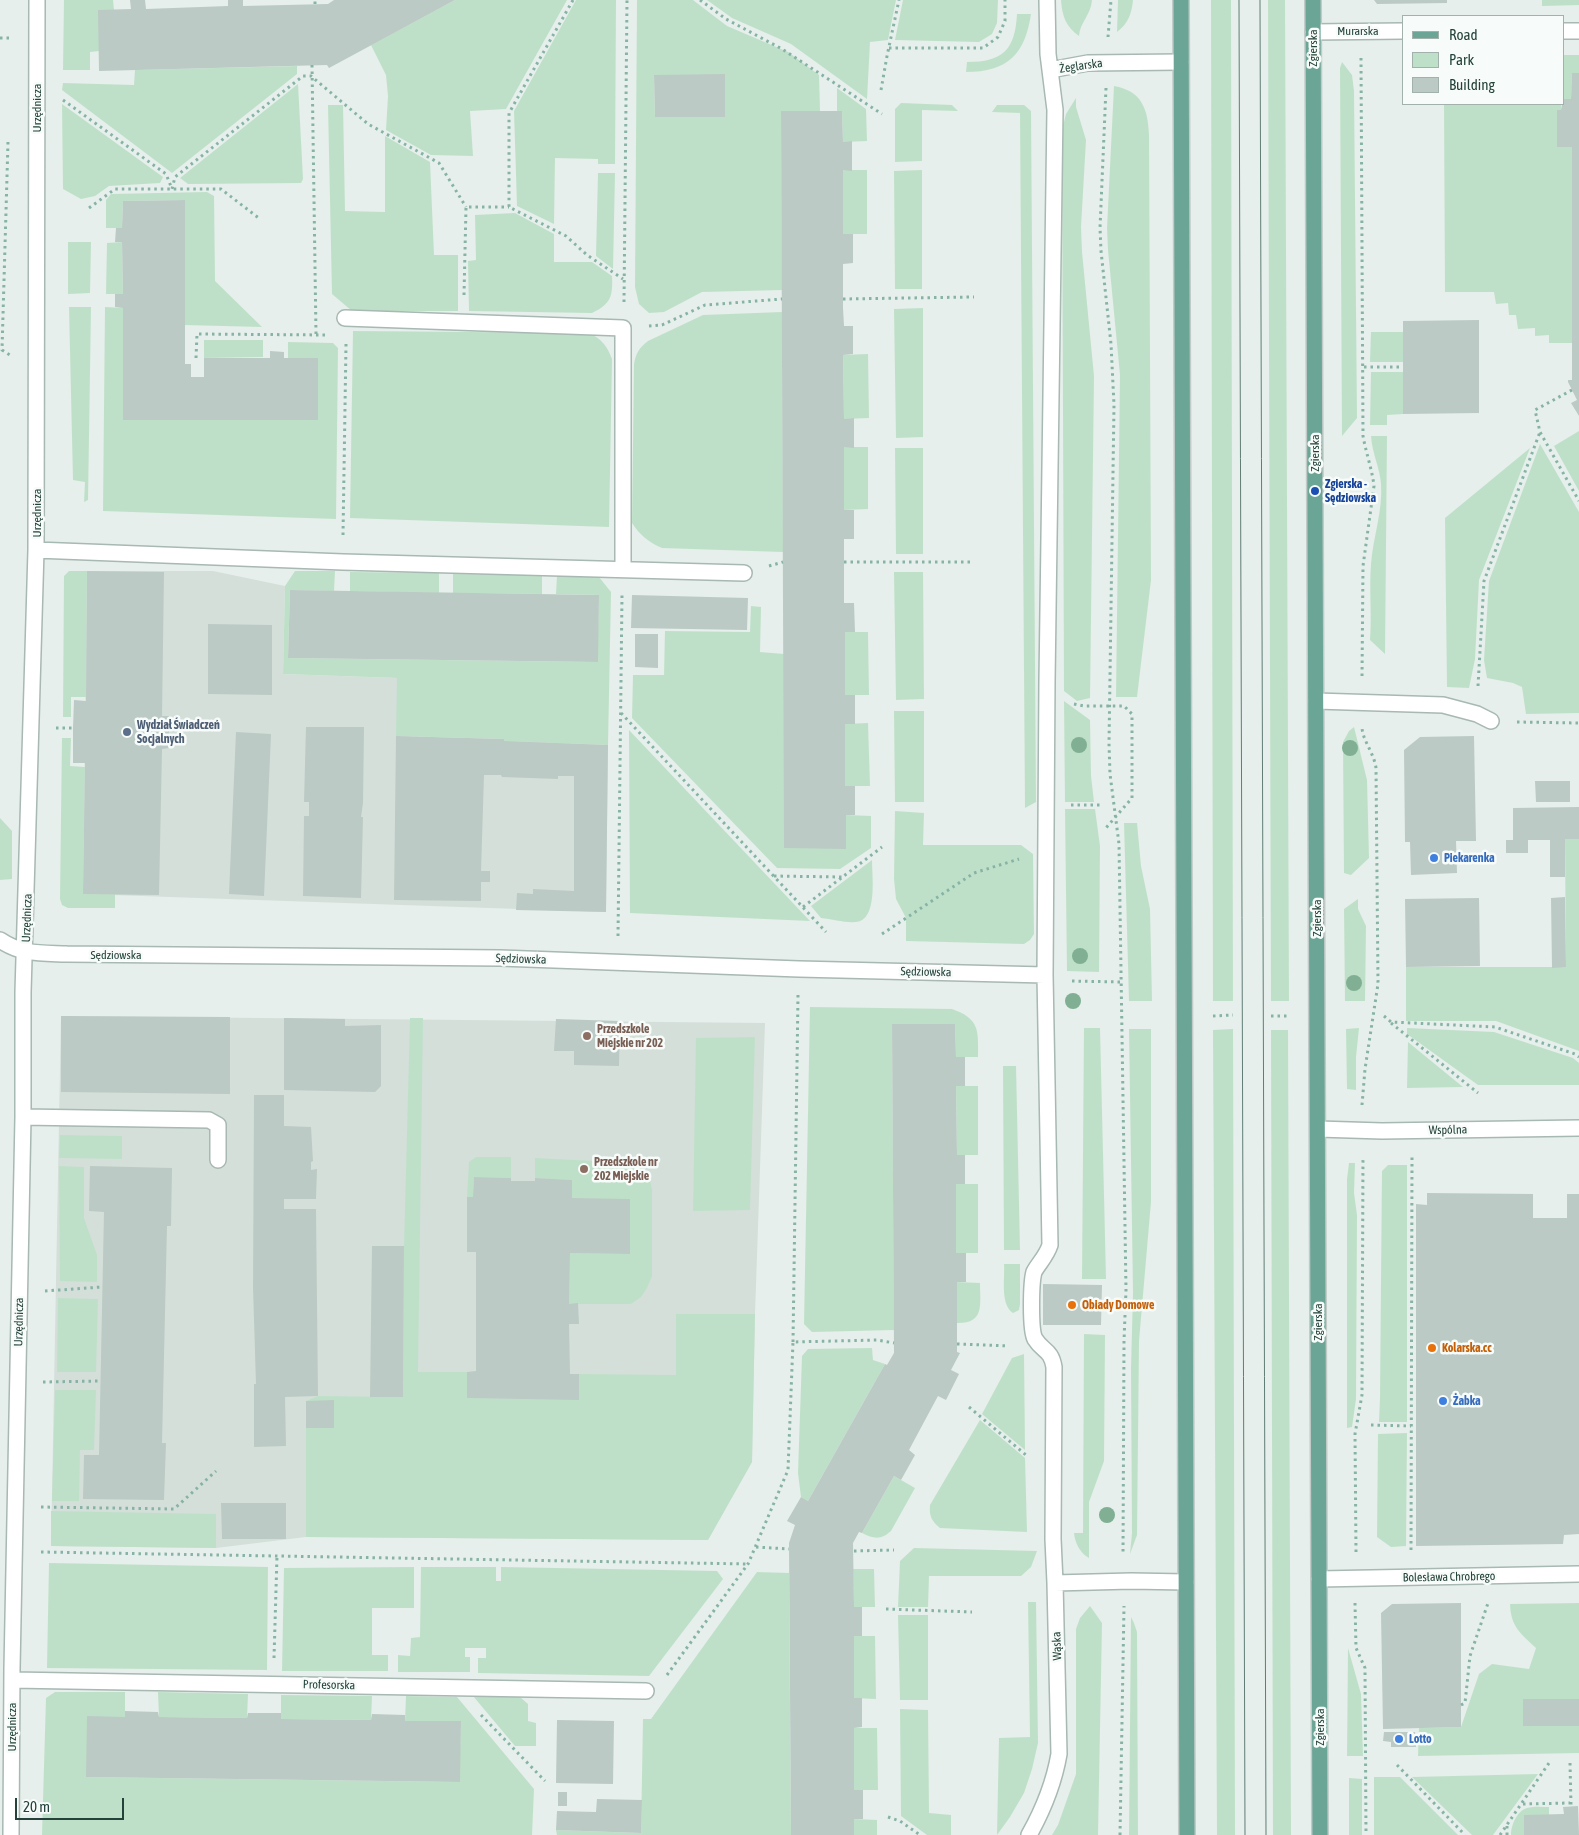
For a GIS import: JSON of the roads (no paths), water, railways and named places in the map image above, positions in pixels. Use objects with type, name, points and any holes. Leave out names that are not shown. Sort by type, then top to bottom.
[{"type":"main road","points":[[1181,0],[1187,1835]]},
{"type":"main road","name":"Zgierska","points":[[1313,0],[1320,1835]]},
{"type":"street","name":"Urzędnicza","points":[[11,1835],[14,1552],[23,1117],[23,992],[26,952],[36,550],[38,0]]},
{"type":"street","name":"Żeglarska","points":[[1047,0],[1050,70],[1064,66],[1107,62],[1181,62]]},
{"type":"street","points":[[1564,31],[1579,30]]},
{"type":"street","name":"Murarska","points":[[1313,32],[1402,31]]},
{"type":"street","name":"Wąska","points":[[1029,1835],[1039,1816],[1056,1772],[1059,1754],[1055,1583],[1054,1368],[1052,1357],[1036,1339],[1033,1332],[1035,1271],[1046,1256],[1050,1246],[1045,975],[1055,110],[1050,70]]},
{"type":"street","points":[[345,318],[623,328],[622,569]]},
{"type":"street","points":[[36,550],[343,562],[744,573]]},
{"type":"street","points":[[1316,701],[1443,704],[1477,714],[1491,721]]},
{"type":"street","name":"Sędziowska","points":[[0,940],[26,952],[67,954],[500,958],[799,969],[1045,975]]},
{"type":"street","points":[[23,1117],[209,1120],[218,1125],[218,1160]]},
{"type":"street","name":"Wspólna","points":[[1318,1129],[1579,1128]]},
{"type":"street","name":"Bolesława Chrobrego","points":[[1319,1579],[1579,1574]]},
{"type":"street","points":[[1055,1583],[1186,1582]]},
{"type":"street","name":"Profesorska","points":[[12,1680],[646,1691]]},
{"type":"tram line","points":[[1239,0],[1245,1835]]},
{"type":"tram line","points":[[1260,0],[1266,1835]]},
{"type":"place","name":"Zgierska - Sędziowska","points":[[1315,491]]},
{"type":"place","name":"Wydział Świadczeń Socjalnych","points":[[127,732]]},
{"type":"place","name":"Piekarenka","points":[[1434,858]]},
{"type":"place","name":"Przedszkole Miejskie nr 202","points":[[587,1036]]},
{"type":"place","name":"Przedszkole nr 202 Miejskie","points":[[584,1169]]},
{"type":"place","name":"Obiady Domowe","points":[[1072,1305]]},
{"type":"place","name":"Kolarska.cc","points":[[1432,1348]]},
{"type":"place","name":"Żabka","points":[[1443,1401]]},
{"type":"place","name":"Lotto","points":[[1399,1739]]}]
